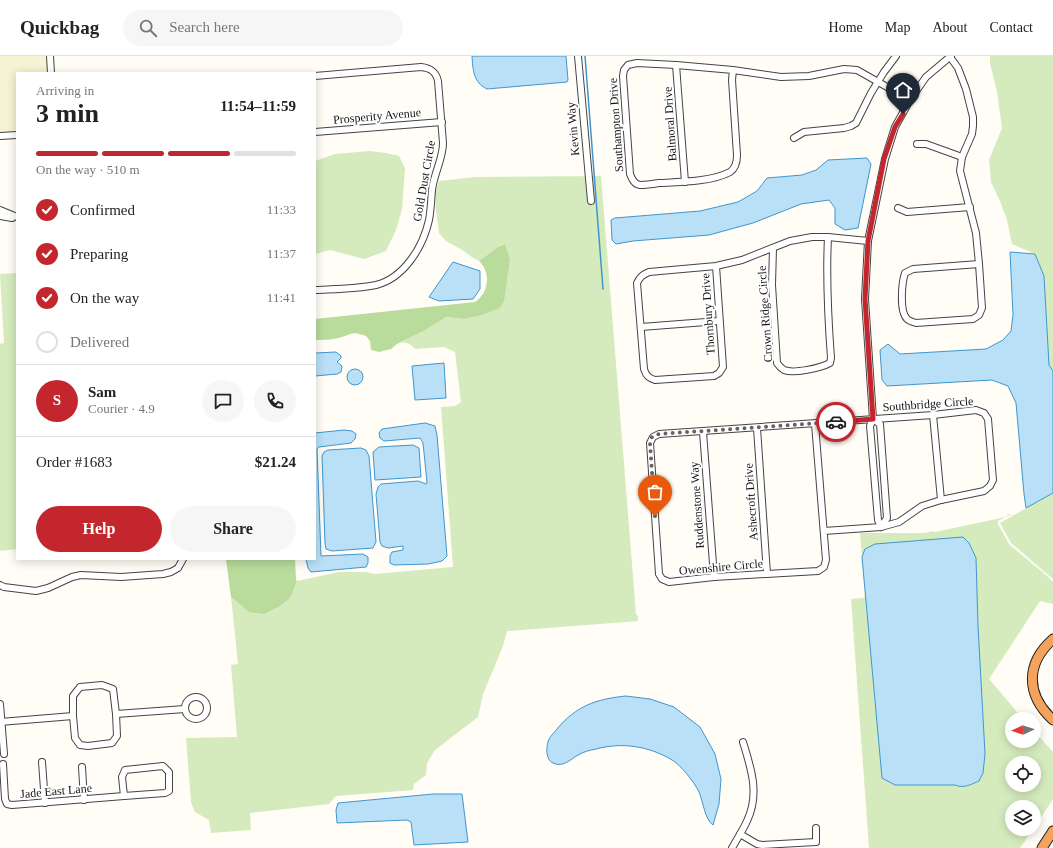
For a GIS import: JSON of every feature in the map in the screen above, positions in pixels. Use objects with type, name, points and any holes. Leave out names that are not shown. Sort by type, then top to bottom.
[{"type":"highway","points":[[1053,639],[1045,646],[1037,658],[1033,671],[1033,687],[1036,700],[1044,712],[1053,720]]},
{"type":"highway","points":[[1042,848],[1053,831]]},
{"type":"street","points":[[50,56],[50,72]]},
{"type":"street","name":"Kevin Way","points":[[578,56],[591,201]]},
{"type":"street","points":[[794,138],[804,132],[844,128],[851,126],[856,122],[878,82],[896,56]]},
{"type":"street","points":[[881,527],[878,520],[870,426],[873,419],[865,299],[868,241],[884,159],[895,127],[910,100],[926,77],[950,56],[958,68],[966,89],[973,117],[972,134],[960,165],[961,180],[970,207],[976,233],[979,264],[982,308],[979,315],[973,319],[916,323],[907,319],[903,312],[902,281],[905,272],[913,269],[979,264]]},
{"type":"street","name":"Southampton Drive","points":[[733,70],[732,80],[737,164],[730,172],[711,178],[685,182],[641,185],[632,181],[630,174],[623,76],[624,70],[628,65],[637,63],[676,64],[733,70],[781,77],[810,76],[844,70],[857,70],[910,100]]},
{"type":"street","name":"Balmoral Drive","points":[[676,64],[685,182]]},
{"type":"street","name":"Gold Dust Circle","points":[[316,76],[426,67],[435,72],[438,81],[443,152],[433,185],[429,219],[425,232],[412,258],[401,272],[393,278],[369,286],[316,290]]},
{"type":"street","name":"Prosperity Avenue","points":[[316,132],[442,122]]},
{"type":"street","points":[[0,136],[16,135]]},
{"type":"street","points":[[917,144],[926,144],[962,157]]},
{"type":"street","points":[[898,208],[907,212],[970,207]]},
{"type":"street","points":[[0,210],[16,218]]},
{"type":"street","points":[[0,216],[16,218]]},
{"type":"street","name":"Thornbury Drive","points":[[716,266],[723,367],[714,376],[655,380],[650,378],[646,375],[644,369],[637,283],[642,275],[649,272],[716,266],[742,260],[790,241],[812,237],[868,241]]},
{"type":"street","name":"Crown Ridge Circle","points":[[773,248],[772,285],[777,363],[782,369],[787,371],[823,367],[830,363],[831,358],[827,298],[828,237]]},
{"type":"street","points":[[641,327],[719,321]]},
{"type":"street","name":"Southbridge Circle","points":[[824,530],[881,527],[899,522],[922,506],[941,500],[984,491],[990,486],[993,480],[988,419],[984,413],[976,410],[933,415],[873,419]]},
{"type":"street","points":[[933,415],[941,500]]},
{"type":"street","points":[[873,419],[880,424],[884,474],[887,518],[881,527]]},
{"type":"street","name":"Owenshire Circle","points":[[815,424],[826,560],[824,567],[818,571],[714,577],[668,582],[662,580],[659,574],[650,443],[652,437],[659,434],[873,419]]},
{"type":"street","name":"Ashecroft Drive","points":[[757,428],[767,574]]},
{"type":"street","name":"Ruddenstone Way","points":[[703,432],[714,577]]},
{"type":"street","points":[[874,475],[884,474]]},
{"type":"street","points":[[2,587],[36,591],[81,575],[121,578],[163,574],[178,568],[182,560]]},
{"type":"street","points":[[102,685],[113,690],[116,714],[116,736],[112,743],[88,746],[80,745],[75,738],[73,716],[73,696],[80,687],[102,685]]},
{"type":"street","points":[[0,704],[4,754]]},
{"type":"street","points":[[116,714],[185,709]]},
{"type":"street","points":[[1,722],[73,716]]},
{"type":"street","points":[[732,848],[748,820],[752,807],[754,791],[754,780],[743,742]]},
{"type":"street","points":[[42,762],[45,803]]},
{"type":"street","name":"Jade East Lane","points":[[3,764],[2,787],[7,804],[12,806],[165,793],[169,791],[170,788],[169,772],[163,766],[125,770],[122,777],[124,796]]},
{"type":"street","points":[[82,767],[84,800]]},
{"type":"street","points":[[740,834],[757,844],[762,845],[816,842],[816,828]]},
{"type":"shaded area","points":[[0,56],[47,56],[48,72],[16,72],[16,139],[0,140]]},
{"type":"green space","points":[[990,56],[1053,56],[1053,371],[1049,365],[1044,276],[1035,254],[1012,244],[1007,220],[991,182],[989,160],[1002,128]]},
{"type":"green space","points":[[370,151],[399,156],[405,168],[402,209],[396,230],[386,251],[364,259],[330,250],[316,254],[316,161],[335,154]]},
{"type":"green space","points":[[601,176],[636,614],[638,616],[638,621],[507,631],[503,646],[483,694],[478,717],[435,750],[427,763],[426,775],[414,784],[413,790],[336,796],[329,804],[250,813],[251,830],[211,833],[209,820],[195,812],[191,802],[186,738],[237,737],[231,665],[238,664],[231,597],[249,612],[289,598],[297,581],[339,572],[366,572],[375,574],[453,567],[441,407],[455,406],[461,402],[455,352],[444,347],[415,349],[409,344],[400,343],[446,317],[464,319],[505,289],[508,276],[504,244],[479,261],[446,241],[439,233],[435,194],[439,181],[475,177]]},
{"type":"green space","points":[[505,244],[510,260],[504,301],[500,308],[482,315],[464,319],[446,317],[425,330],[397,344],[391,349],[379,352],[371,350],[370,341],[366,336],[357,333],[332,339],[316,340],[316,319],[475,302],[483,294],[487,283],[486,271],[479,261],[498,247]]},
{"type":"green space","points":[[16,273],[16,549],[0,551],[0,344],[4,343],[0,274]]},
{"type":"green space","points":[[1053,493],[1053,579],[1011,543],[1000,523]]},
{"type":"green space","points":[[1006,517],[998,521],[998,524],[1009,544],[1053,582],[1053,604],[1040,601],[989,679],[1017,712],[1005,712],[1005,748],[1041,748],[1041,739],[1053,752],[1053,799],[1041,817],[1041,800],[1005,800],[1005,836],[1028,836],[1020,848],[869,848],[851,599],[863,598],[865,596],[860,533],[925,533],[935,532]],"holes":[[[948,538],[976,558],[985,754],[983,773],[958,787],[955,785],[882,778],[862,557]]]},
{"type":"green space","points":[[226,560],[295,560],[297,581],[290,598],[280,606],[264,614],[249,612],[231,597]]},
{"type":"water","points":[[472,56],[566,56],[568,80],[567,82],[487,89],[476,79],[473,71]]},
{"type":"water","points":[[867,158],[871,164],[858,228],[845,230],[835,224],[835,208],[829,200],[801,204],[753,223],[709,235],[633,241],[616,244],[612,240],[611,220],[615,218],[700,211],[738,202],[757,191],[767,178],[802,175],[816,170],[828,160]]},
{"type":"water","points":[[1010,252],[1035,254],[1044,276],[1049,365],[1053,371],[1053,493],[1026,508],[1016,403],[1008,386],[992,380],[887,386],[882,380],[880,350],[888,344],[900,354],[986,349],[1003,340],[1011,331],[1013,315]]},
{"type":"water","points":[[453,262],[480,271],[480,289],[473,299],[439,301],[429,297]]},
{"type":"water","points":[[336,352],[341,356],[337,362],[342,366],[341,372],[337,374],[316,376],[316,353]]},
{"type":"water","points":[[444,363],[446,398],[415,400],[412,366]]},
{"type":"water","points":[[355,369],[362,374],[363,377],[358,384],[355,385],[348,380],[347,377],[352,370]]},
{"type":"water","points":[[425,423],[435,426],[437,435],[447,556],[442,561],[428,564],[394,565],[390,563],[390,556],[392,552],[403,550],[403,546],[388,548],[382,546],[380,542],[376,494],[378,487],[381,484],[418,481],[426,484],[423,443],[420,438],[384,441],[380,438],[379,433],[382,429]]},
{"type":"water","points":[[344,430],[352,431],[356,434],[355,439],[351,443],[319,447],[317,449],[321,556],[363,554],[368,557],[366,567],[311,572],[308,568],[306,560],[316,560],[316,433]]},
{"type":"water","points":[[413,445],[419,448],[421,477],[375,480],[373,452],[379,447]]},
{"type":"water","points":[[361,448],[366,450],[369,456],[376,542],[373,548],[332,551],[326,549],[325,543],[322,456],[324,452],[328,450]]},
{"type":"water","points":[[963,537],[969,543],[976,558],[985,754],[983,773],[979,781],[964,786],[895,785],[882,778],[862,557],[865,549],[875,544]]},
{"type":"water","points":[[626,696],[650,699],[674,707],[700,727],[715,754],[721,779],[719,804],[713,825],[710,823],[706,815],[699,792],[687,774],[675,762],[654,751],[625,746],[606,747],[587,751],[563,764],[551,762],[547,751],[549,738],[564,721],[579,709],[587,705],[605,699]]},
{"type":"water","points":[[433,794],[462,794],[468,842],[414,845],[411,822],[407,820],[337,823],[336,810],[338,803]]},
{"type":"waterway","points":[[585,56],[603,289]]},
{"type":"way so far","points":[[655,516],[650,443],[652,437],[659,434],[836,422]]},
{"type":"route","points":[[836,422],[873,419],[865,299],[868,241],[884,159],[895,127],[903,114]]}]
